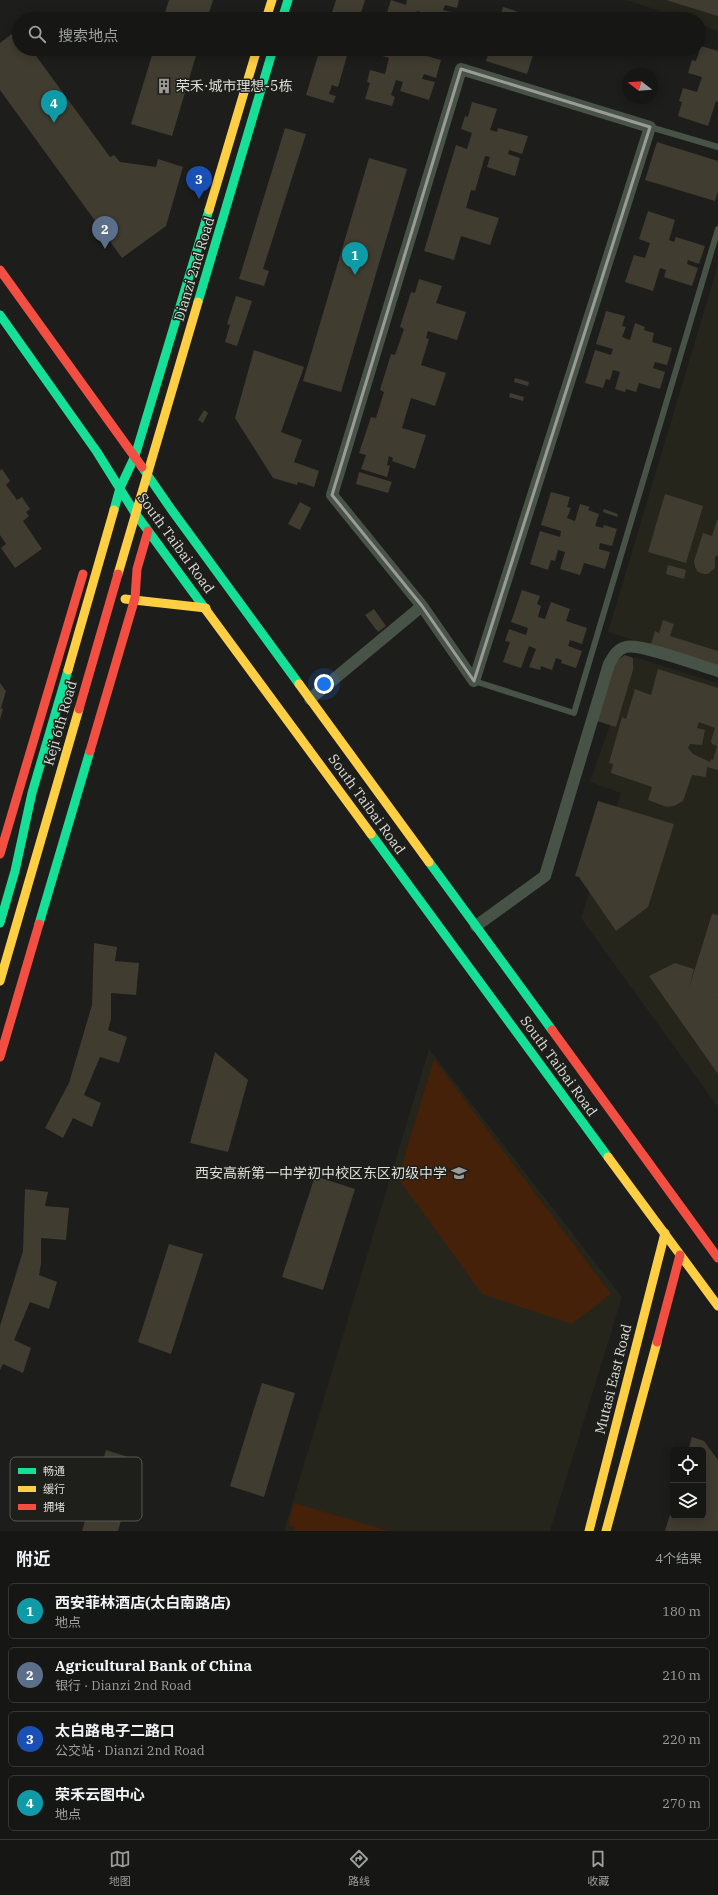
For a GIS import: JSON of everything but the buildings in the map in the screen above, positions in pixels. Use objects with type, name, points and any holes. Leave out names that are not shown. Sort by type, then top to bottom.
[{"type":"main road","points":[[268,12],[272,0]]},
{"type":"main road","points":[[284,12],[288,0]]},
{"type":"main road","name":"Dianzi 2nd Road","points":[[135,456],[255,56]]},
{"type":"main road","name":"Dianzi 2nd Road","points":[[147,474],[271,56]]},
{"type":"main road","name":"South Taibai Road","points":[[0,270],[310,699],[718,1258]]},
{"type":"main road","name":"South Taibai Road","points":[[0,315],[112,476],[148,531],[718,1306]]},
{"type":"main road","name":"Keji 6th Road","points":[[0,923],[15,871],[32,793],[120,488],[135,456]]},
{"type":"main road","name":"Keji 6th Road","points":[[0,981],[147,474]]},
{"type":"main road","points":[[108,489],[112,476]]},
{"type":"main road","points":[[0,1057],[135,598],[137,568],[148,531]]},
{"type":"main road","points":[[0,854],[86,563]]},
{"type":"main road","points":[[111,599],[135,598],[206,608]]},
{"type":"main road","name":"Mutasi East Road","points":[[589,1531],[665,1233]]},
{"type":"main road","points":[[606,1531],[680,1255]]},
{"type":"street","points":[[461,69],[650,127],[474,681],[422,606],[332,495],[461,69]]},
{"type":"street","points":[[310,699],[422,606]]},
{"type":"street","points":[[476,926],[545,876],[609,664],[614,654],[626,647],[641,648],[718,671]]},
{"type":"lane","points":[[650,127],[718,147]]},
{"type":"lane","points":[[474,681],[574,713],[718,228]]},
{"type":"highlighted area","points":[[461,69],[650,127],[474,681],[422,606],[332,495]]},
{"type":"shaded area","points":[[627,0],[718,0],[718,31],[706,27],[706,12],[662,12]]},
{"type":"shaded area","points":[[718,265],[718,666],[608,632]]},
{"type":"shaded area","points":[[634,657],[718,683],[718,1107],[581,918],[621,793],[590,782]]},
{"type":"shaded area","name":"西安高新第一中学初中校区东区初级中学","points":[[429,1049],[622,1297],[550,1531],[284,1531]]},
{"type":"shaded area","points":[[434,1059],[611,1294],[572,1324],[482,1294],[398,1178]]},
{"type":"shaded area","points":[[294,1503],[389,1531],[294,1531],[295,1527],[288,1525]]},
{"type":"traffic: fast","points":[[284,12],[288,0]]},
{"type":"traffic: fast","points":[[198,302],[271,56]]},
{"type":"traffic: fast","points":[[114,510],[120,488],[135,456],[209,210]]},
{"type":"traffic: fast","points":[[0,315],[97,452],[135,513],[206,610]]},
{"type":"traffic: fast","points":[[142,467],[299,684]]},
{"type":"traffic: fast","points":[[0,923],[15,871],[32,793],[68,670]]},
{"type":"traffic: fast","points":[[39,924],[90,751]]},
{"type":"traffic: fast","points":[[371,834],[608,1157]]},
{"type":"traffic: fast","points":[[429,862],[552,1030]]},
{"type":"traffic: slow","points":[[268,12],[272,0]]},
{"type":"traffic: slow","points":[[209,210],[255,56]]},
{"type":"traffic: slow","points":[[118,574],[198,302]]},
{"type":"traffic: slow","points":[[68,670],[114,510]]},
{"type":"traffic: slow","points":[[125,599],[206,608]]},
{"type":"traffic: slow","points":[[206,610],[371,834]]},
{"type":"traffic: slow","points":[[299,684],[429,862]]},
{"type":"traffic: slow","points":[[0,981],[79,709]]},
{"type":"traffic: slow","points":[[608,1157],[718,1306]]},
{"type":"traffic: slow","points":[[589,1531],[665,1233]]},
{"type":"traffic: slow","points":[[606,1531],[657,1342]]},
{"type":"traffic: jam","points":[[0,270],[142,467]]},
{"type":"traffic: jam","points":[[90,751],[135,598],[137,569],[148,531]]},
{"type":"traffic: jam","points":[[0,854],[83,574]]},
{"type":"traffic: jam","points":[[79,709],[118,574]]},
{"type":"traffic: jam","points":[[0,1057],[39,924]]},
{"type":"traffic: jam","points":[[552,1030],[718,1258]]},
{"type":"traffic: jam","points":[[657,1342],[680,1255]]},
{"type":"place","name":"荣禾·城市理想-5栋","points":[[164,86]]},
{"type":"place","name":"荣禾云图中心","points":[[54,123]]},
{"type":"place","name":"太白路电子二路口","points":[[199,199]]},
{"type":"place","name":"Agricultural Bank of China","points":[[105,249]]},
{"type":"place","name":"西安菲林酒店(太白南路店)","points":[[355,275]]},
{"type":"place","name":"西安高新第一中学初中校区东区初级中学","points":[[459,1173]]}]
